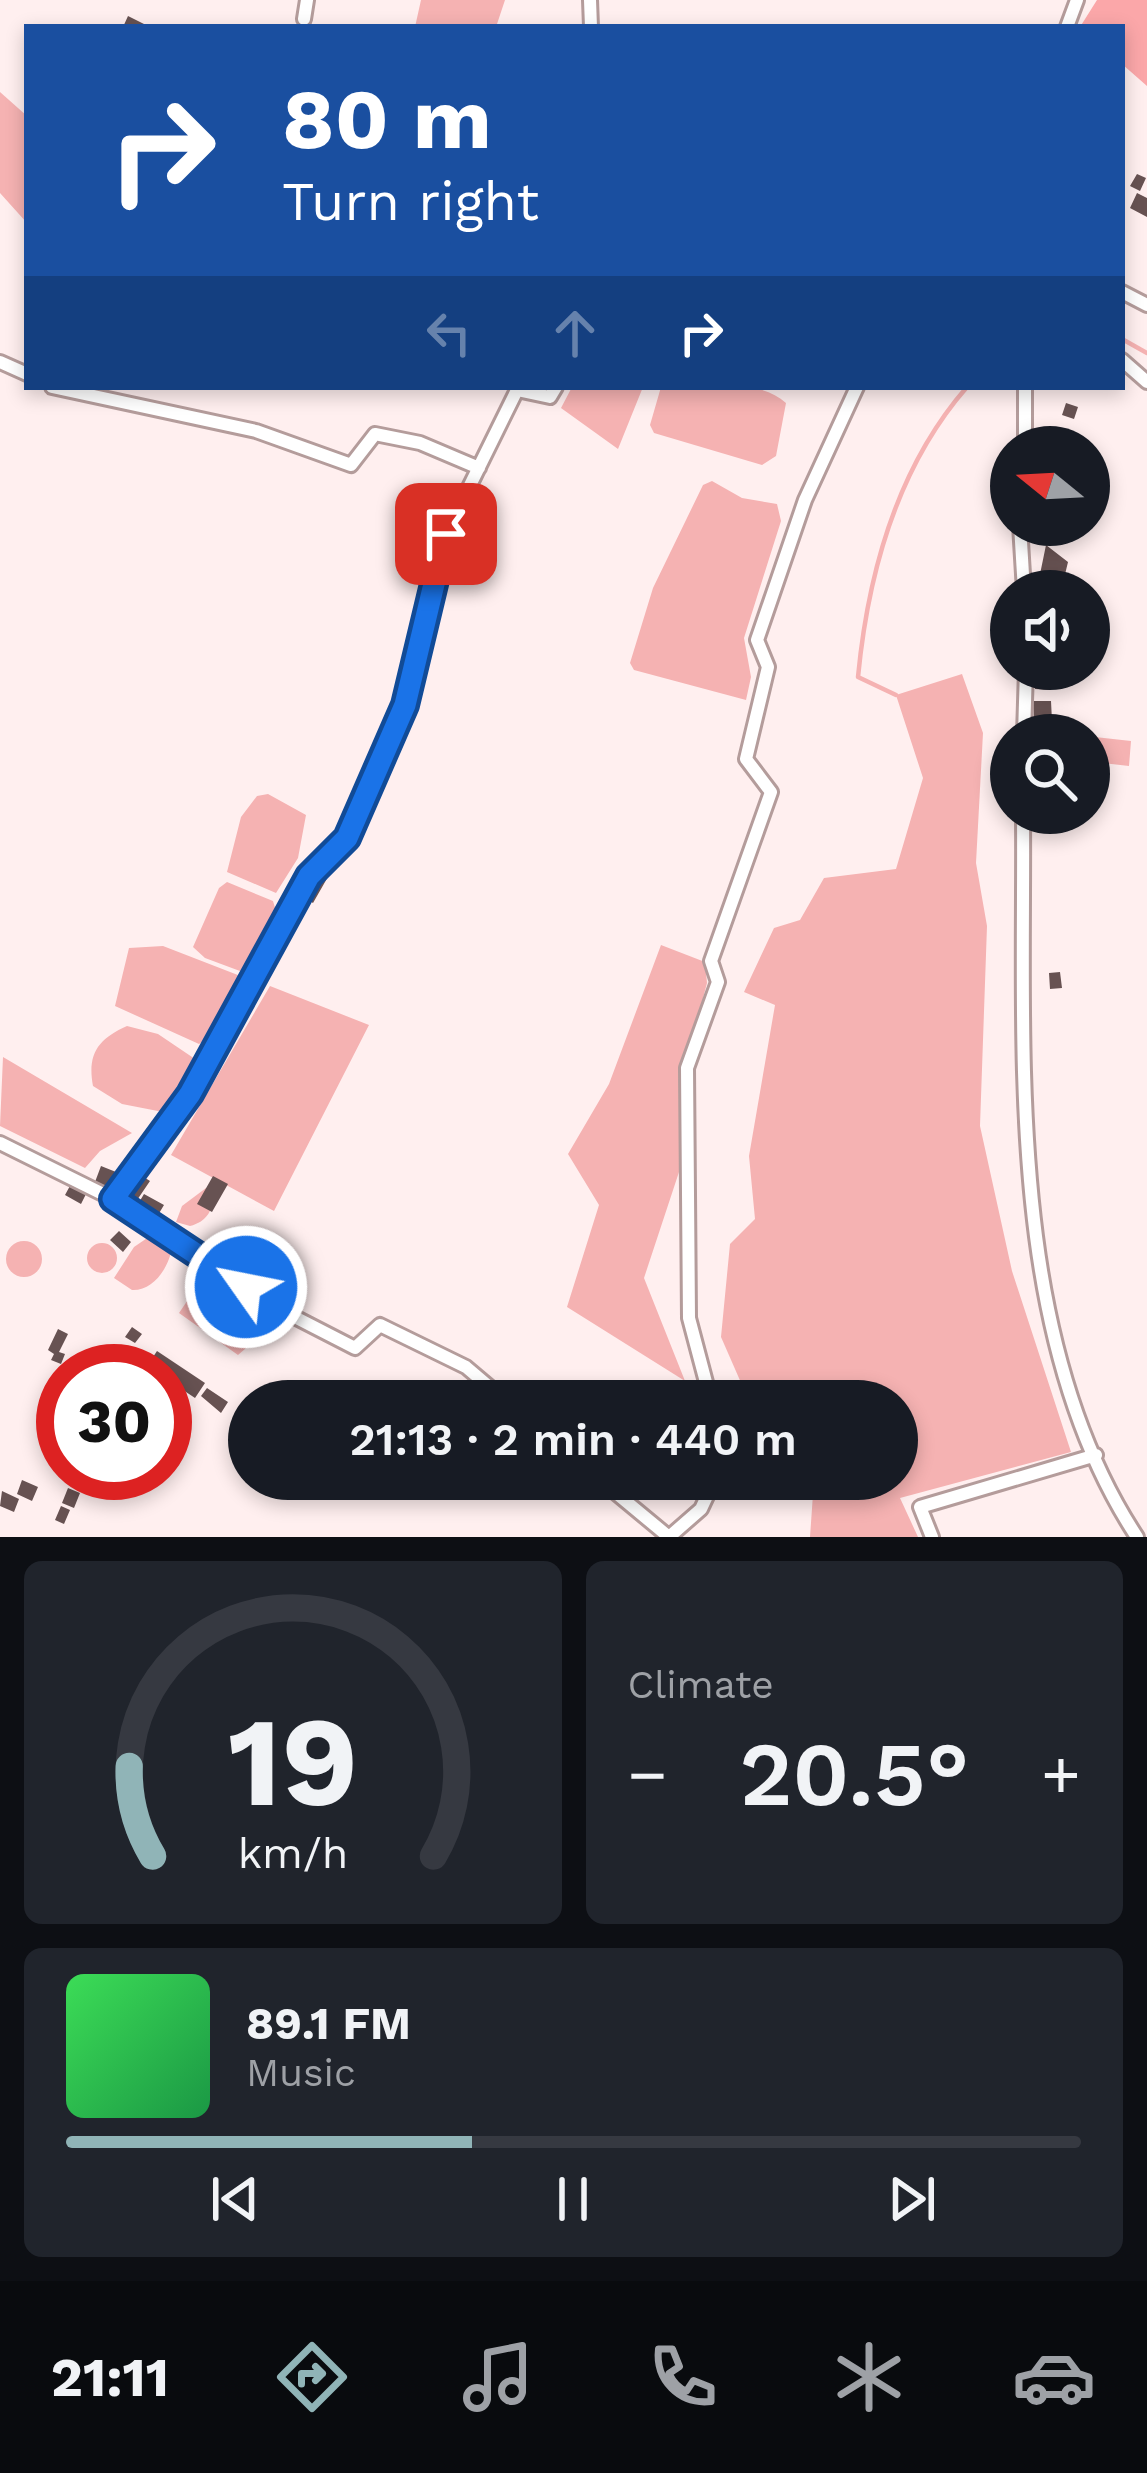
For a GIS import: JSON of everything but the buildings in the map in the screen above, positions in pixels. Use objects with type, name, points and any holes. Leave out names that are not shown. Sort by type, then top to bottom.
[{"type":"street","points":[[304,19],[308,0]]},
{"type":"street","points":[[66,390],[256,431],[351,465],[362,458],[367,439],[375,434],[420,443],[479,468]]},
{"type":"street","points":[[113,1199],[190,1094],[309,876],[347,838],[405,705],[446,534],[517,390],[550,397],[554,390]]},
{"type":"street","points":[[705,1380],[689,1318],[687,1068],[718,982],[711,961],[771,792],[746,759],[768,667],[757,640],[805,500],[856,390]]},
{"type":"street","points":[[1024,390],[1025,426]]},
{"type":"street","points":[[1023,834],[1026,1111],[1041,1259],[1070,1399],[1137,1537]]},
{"type":"street","points":[[0,1143],[113,1199],[280,1310],[355,1348],[380,1325],[466,1367],[481,1380]]},
{"type":"street","points":[[932,1537],[920,1507],[1096,1455]]},
{"type":"street","points":[[624,1500],[669,1537],[705,1500]]},
{"type":"shaded area","points":[[421,0],[505,0],[497,24],[416,24]]},
{"type":"shaded area","points":[[1097,0],[1147,0],[1147,86],[1125,67],[1125,24],[1082,24]]},
{"type":"shaded area","points":[[0,92],[24,113],[24,220],[0,193]]},
{"type":"shaded area","points":[[570,390],[642,390],[618,449],[561,408]]},
{"type":"shaded area","points":[[660,390],[762,390],[786,403],[776,456],[762,465],[654,433],[650,425]]},
{"type":"shaded area","points":[[712,481],[742,498],[777,504],[781,521],[744,638],[751,677],[746,700],[634,670],[630,663],[653,588],[703,485]]},
{"type":"shaded area","points":[[962,674],[983,733],[976,863],[987,926],[980,1126],[1012,1271],[1071,1452],[918,1493],[918,1380],[740,1380],[721,1337],[730,1244],[755,1219],[749,1156],[775,1005],[744,992],[774,928],[800,920],[824,878],[896,869],[923,778],[896,695]]},
{"type":"shaded area","points":[[1110,739],[1131,741],[1129,766],[1110,764]]},
{"type":"shaded area","points":[[268,794],[306,815],[298,858],[276,893],[227,872],[241,817],[257,796]]},
{"type":"shaded area","points":[[227,882],[273,901],[276,911],[248,974],[205,958],[193,947],[219,888]]},
{"type":"shaded area","points":[[661,945],[705,962],[707,983],[679,1090],[679,1172],[644,1278],[685,1380],[567,1307],[599,1205],[568,1154],[609,1084]]},
{"type":"shaded area","points":[[163,946],[243,977],[221,1027],[199,1044],[115,1006],[129,948]]},
{"type":"shaded area","points":[[270,986],[369,1025],[274,1211],[171,1155]]},
{"type":"shaded area","points":[[127,1026],[158,1034],[195,1059],[187,1090],[163,1112],[122,1104],[93,1086],[93,1056],[109,1036]]},
{"type":"shaded area","points":[[3,1057],[132,1133],[100,1151],[85,1168],[0,1126]]},
{"type":"shaded area","points":[[206,1188],[214,1192],[205,1218],[190,1226],[176,1222],[182,1206]]},
{"type":"shaded area","points":[[156,1232],[172,1246],[168,1261],[154,1282],[132,1290],[114,1278],[134,1247]]},
{"type":"shaded area","points":[[24,1241],[36,1247],[42,1259],[36,1271],[24,1277],[12,1271],[6,1259],[12,1247]]},
{"type":"shaded area","points":[[102,1243],[113,1247],[117,1258],[113,1269],[102,1273],[91,1269],[87,1258],[91,1247]]},
{"type":"shaded area","points":[[212,1283],[240,1295],[258,1310],[259,1330],[238,1355],[179,1313],[198,1285]]},
{"type":"shaded area","points":[[813,1500],[901,1500],[918,1537],[810,1537]]},
{"type":"waterway","points":[[1125,341],[1147,353]]},
{"type":"waterway","points":[[896,695],[858,677],[869,599],[904,486],[965,390]]},
{"type":"route","points":[[246,1287],[113,1199],[190,1094],[309,876],[347,838],[405,705],[446,534]]}]
